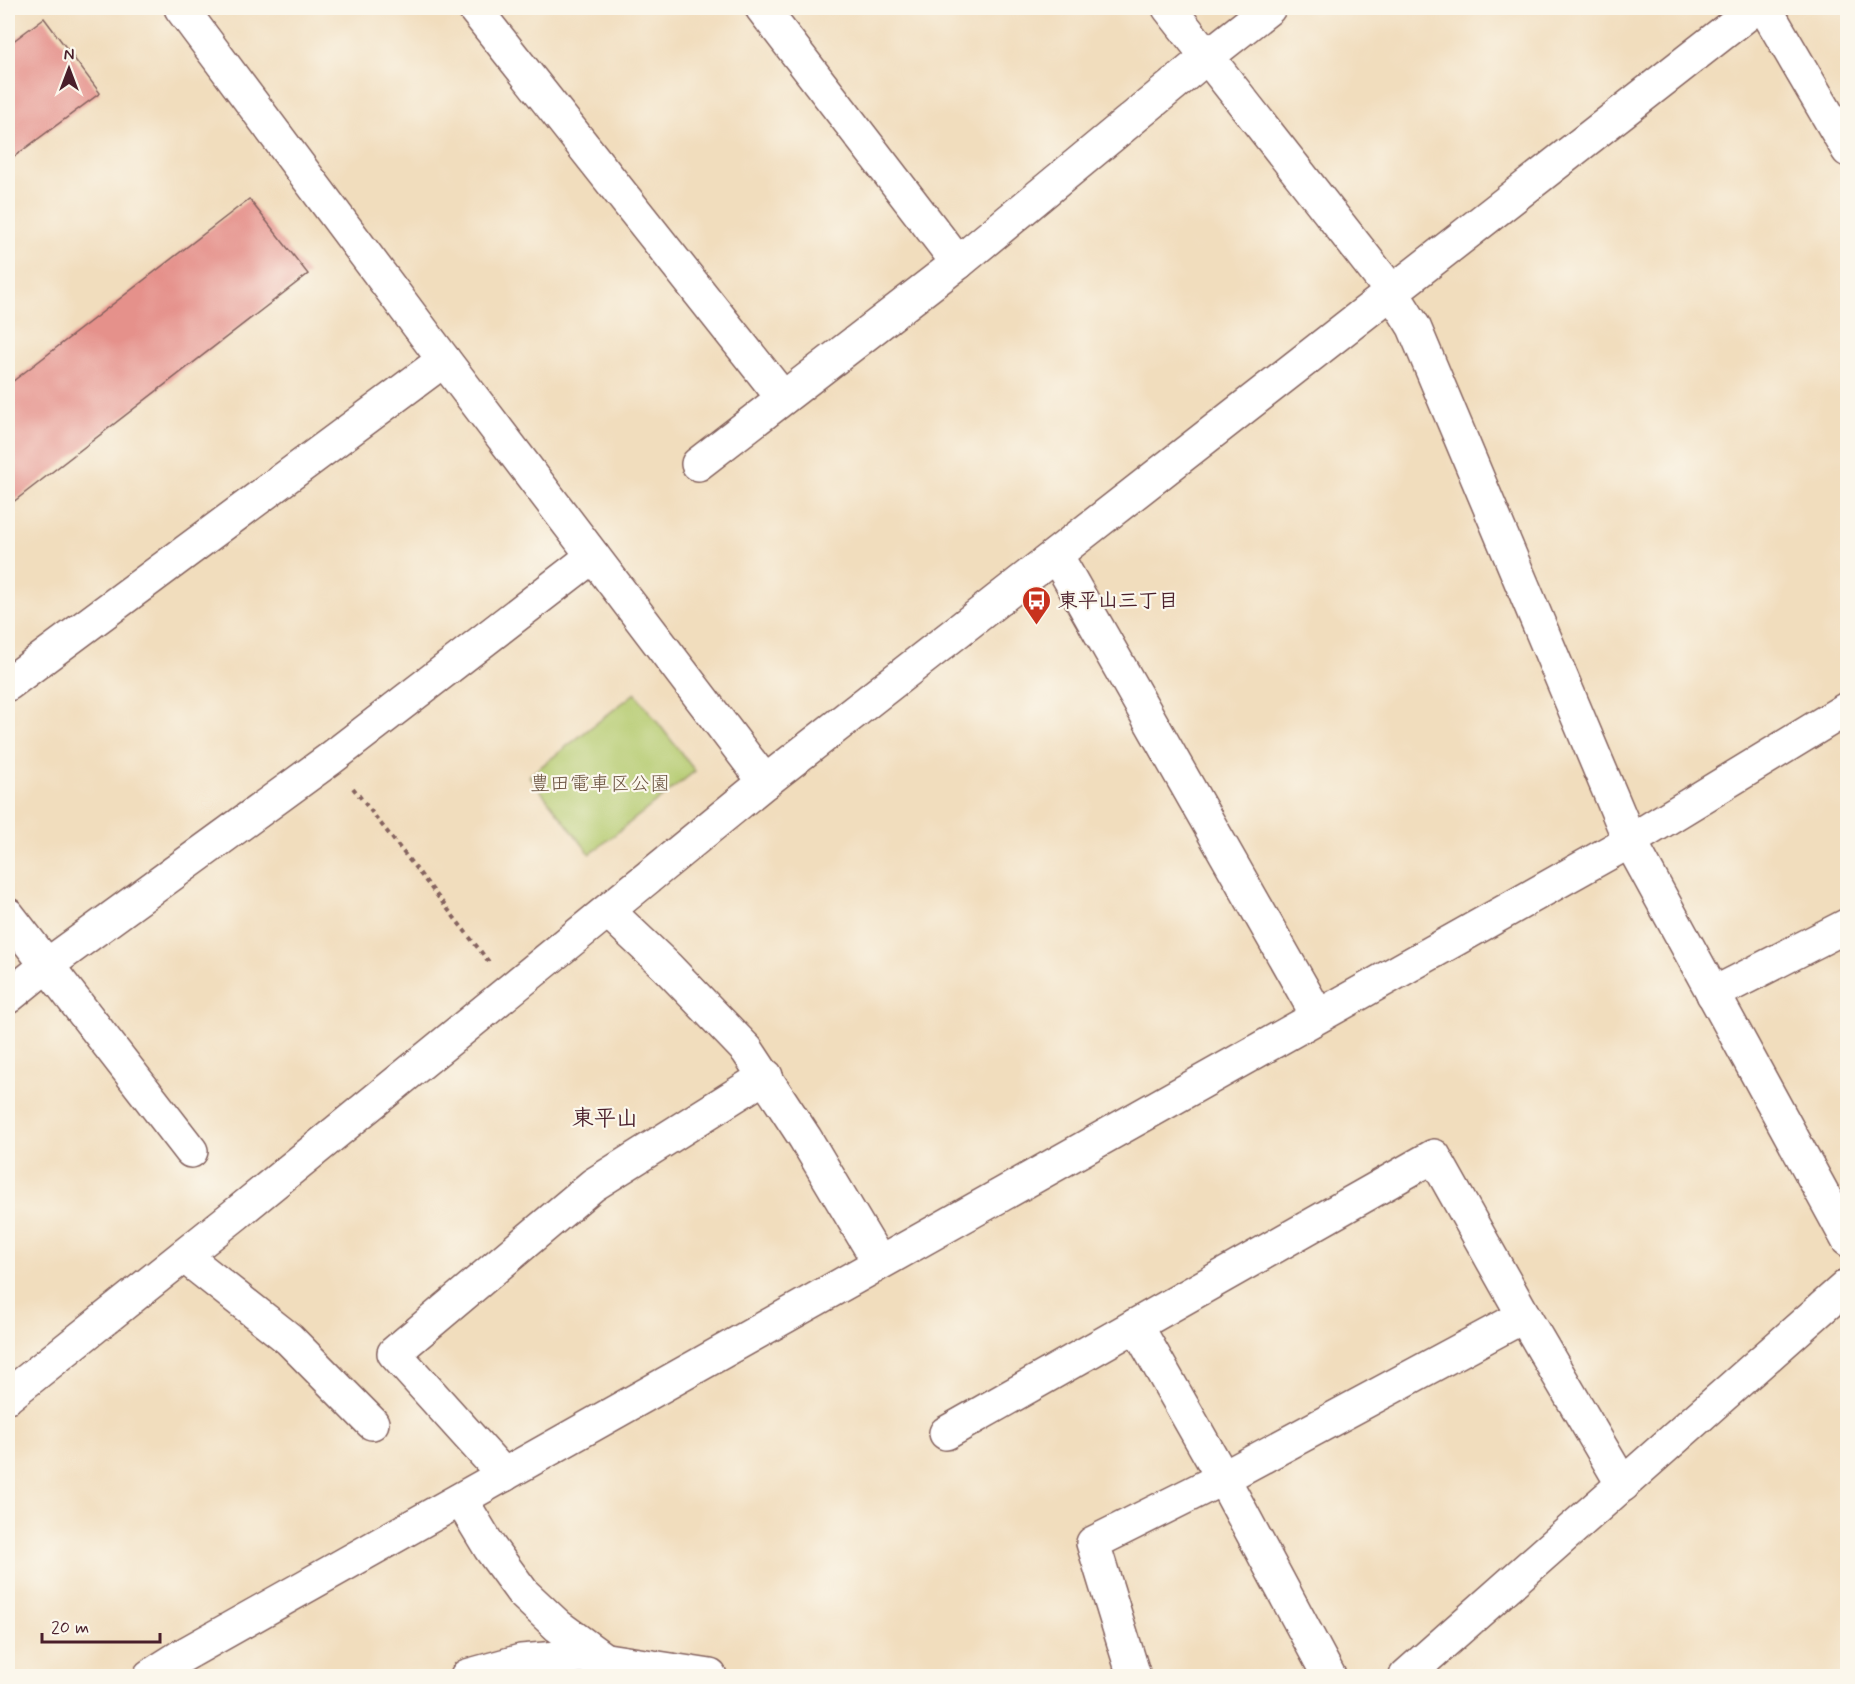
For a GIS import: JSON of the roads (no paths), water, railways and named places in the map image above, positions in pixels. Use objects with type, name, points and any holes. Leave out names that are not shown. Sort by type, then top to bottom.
[{"type":"street","points":[[181,8],[444,360],[765,782]]},
{"type":"street","points":[[474,8],[783,398]]},
{"type":"street","points":[[762,8],[958,263]]},
{"type":"street","points":[[1169,8],[1392,292],[1413,327],[1630,841],[1848,1240]]},
{"type":"street","points":[[698,464],[958,263],[1269,8]]},
{"type":"street","points":[[8,1396],[184,1256],[765,782],[1755,8]]},
{"type":"street","points":[[1766,8],[1848,150]]},
{"type":"street","points":[[8,684],[444,360]]},
{"type":"street","points":[[1056,555],[1318,1016]]},
{"type":"street","points":[[8,997],[46,966],[330,759],[592,556]]},
{"type":"street","points":[[150,1677],[180,1657],[879,1262],[1630,841],[1848,708]]},
{"type":"street","points":[[608,911],[747,1050],[766,1076],[879,1262]]},
{"type":"street","points":[[8,915],[191,1151]]},
{"type":"street","points":[[1713,994],[1848,925]]},
{"type":"street","points":[[504,1475],[394,1353],[593,1185],[766,1076]]},
{"type":"street","points":[[946,1433],[1434,1156],[1623,1485]]},
{"type":"street","points":[[184,1256],[289,1339],[372,1424]]},
{"type":"street","points":[[1407,1677],[1848,1286]]},
{"type":"street","points":[[1134,1677],[1093,1543],[1223,1478],[1524,1316]]},
{"type":"street","points":[[1136,1325],[1223,1478],[1329,1677]]},
{"type":"street","points":[[461,1500],[490,1548],[523,1593],[558,1626],[611,1668]]},
{"type":"street","points":[[467,1677],[521,1661],[581,1656],[611,1668],[710,1677]]},
{"type":"place","name":"東平山三丁目","points":[[1037,626]]},
{"type":"district","name":"東平山","points":[[605,1117]]},
{"type":"park label","name":"豊田電車区公園","points":[[600,783]]}]
